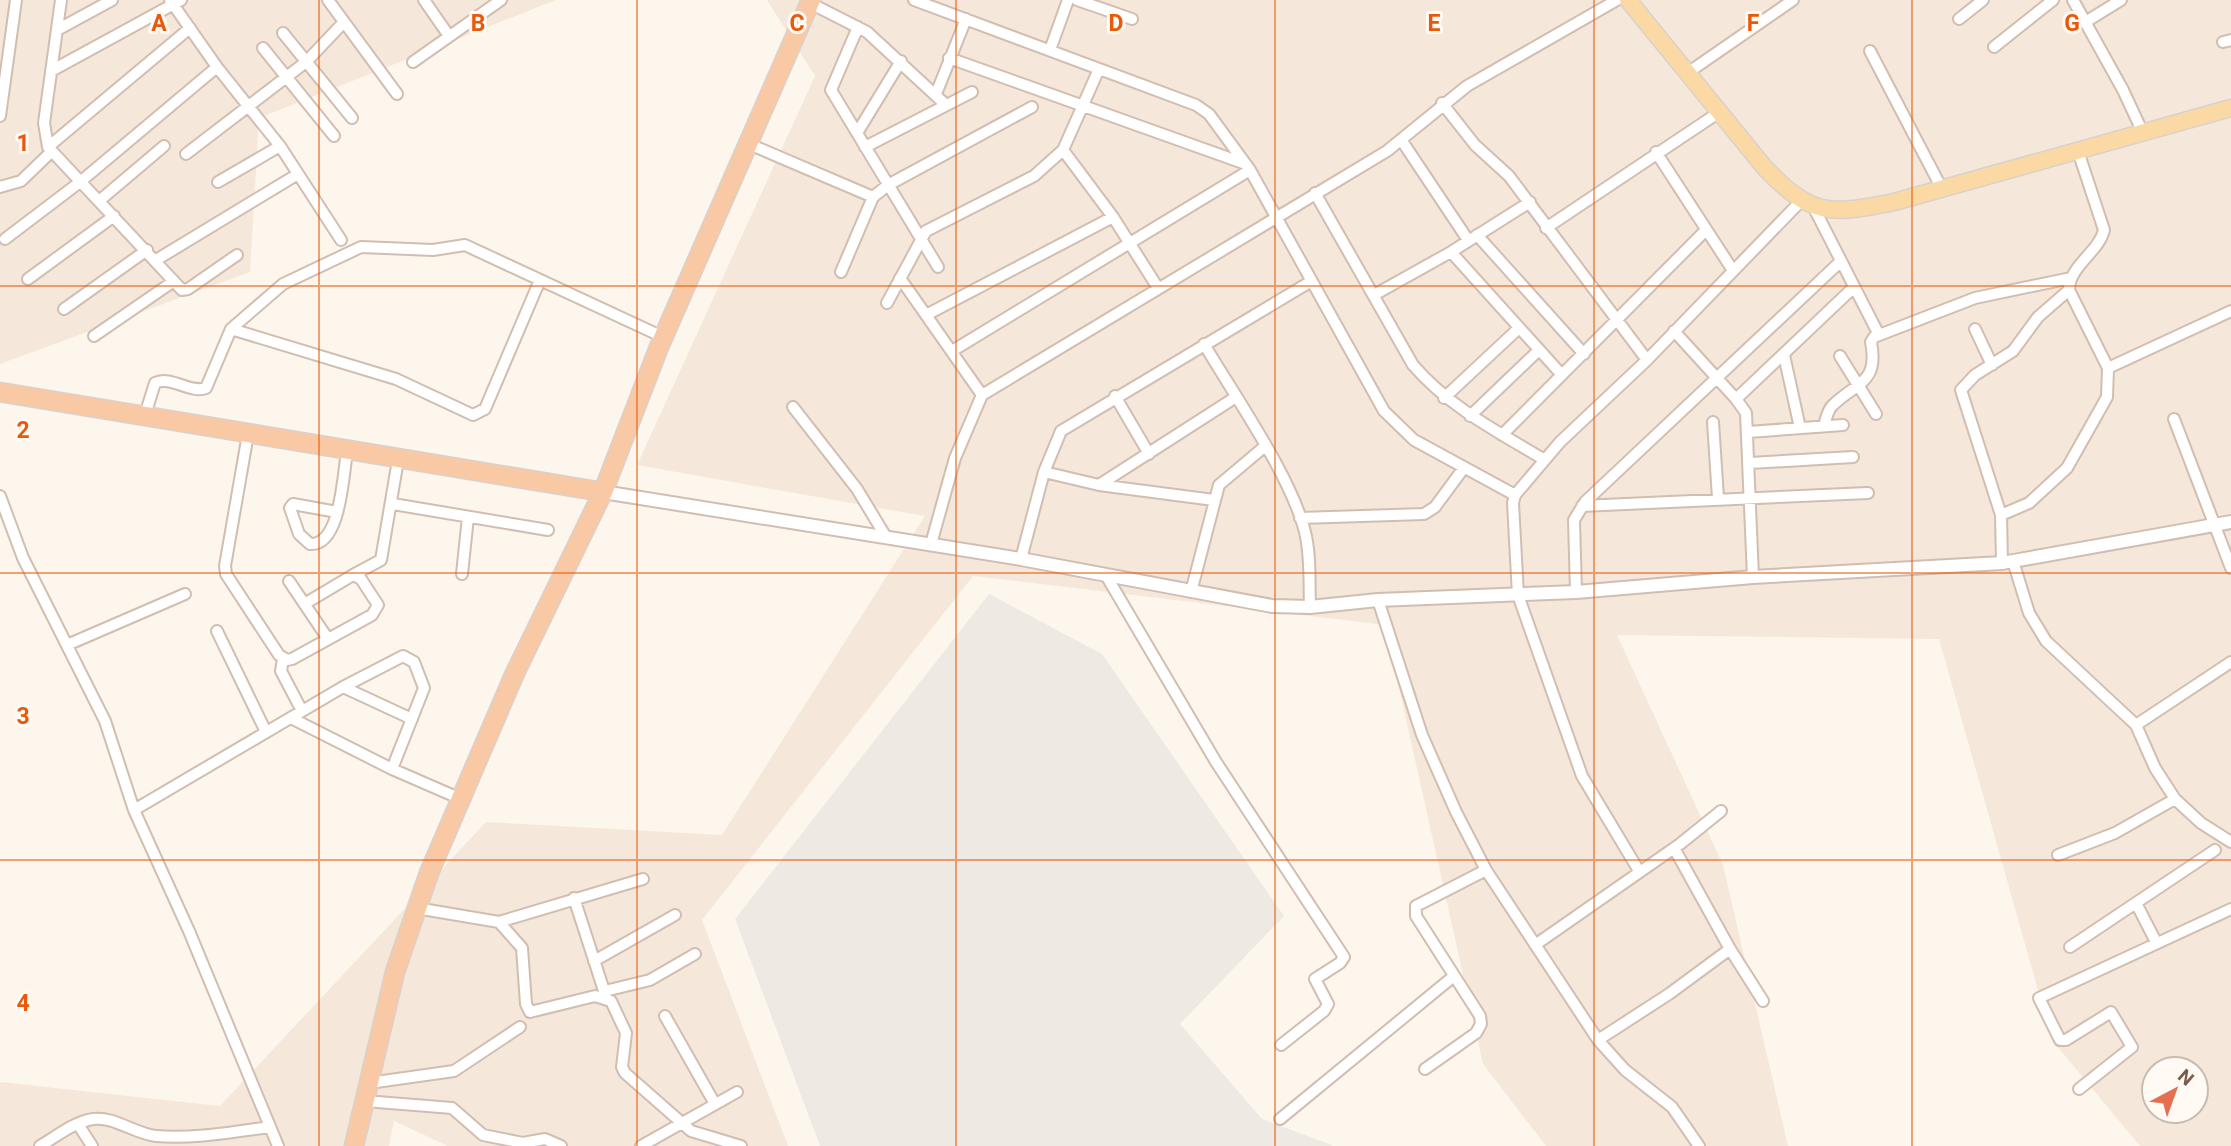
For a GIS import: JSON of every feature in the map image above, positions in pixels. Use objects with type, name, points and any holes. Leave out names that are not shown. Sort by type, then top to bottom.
[{"type":"highway","points":[[354,1146],[395,972],[416,908],[536,628],[540,608],[598,492],[644,368],[661,342],[750,144],[810,1]]},
{"type":"highway","points":[[0,392],[598,492]]},
{"type":"main road","points":[[1618,0],[1631,6],[1765,168],[1807,204],[1855,210],[1942,189],[2231,108]]},
{"type":"street","points":[[0,116],[16,0]]},
{"type":"street","points":[[61,0],[43,133],[50,149],[182,290],[188,289],[237,255]]},
{"type":"street","points":[[57,30],[111,0]]},
{"type":"street","points":[[328,0],[397,94]]},
{"type":"street","points":[[424,0],[450,36]]},
{"type":"street","points":[[413,62],[500,0]]},
{"type":"street","points":[[914,0],[1204,109],[1248,167],[1384,411],[1414,440],[1515,495]]},
{"type":"street","points":[[1050,51],[1068,0]]},
{"type":"street","points":[[1077,0],[1132,19]]},
{"type":"street","points":[[931,544],[955,458],[982,395],[1402,141],[1442,103],[1618,0]]},
{"type":"street","points":[[1686,74],[1793,0]]},
{"type":"street","points":[[1959,19],[1983,0]]},
{"type":"street","points":[[1994,47],[2053,0]]},
{"type":"street","points":[[2073,0],[2087,21],[2143,133]]},
{"type":"street","points":[[2087,21],[2121,0]]},
{"type":"street","points":[[810,1],[858,27],[901,61],[946,105]]},
{"type":"street","points":[[51,71],[175,2],[217,67],[280,146],[341,240]]},
{"type":"street","points":[[936,94],[966,19]]},
{"type":"street","points":[[186,154],[306,62],[344,23]]},
{"type":"street","points":[[858,27],[831,90],[938,267]]},
{"type":"street","points":[[0,187],[21,181],[50,149],[190,28]]},
{"type":"street","points":[[283,33],[352,118]]},
{"type":"street","points":[[264,48],[334,136]]},
{"type":"street","points":[[1870,51],[1942,189]]},
{"type":"street","points":[[949,58],[1084,104],[1248,167]]},
{"type":"street","points":[[856,133],[901,61]]},
{"type":"street","points":[[5,239],[80,182],[217,67]]},
{"type":"street","points":[[887,303],[920,237],[926,231],[1034,176],[1063,150],[1099,69]]},
{"type":"street","points":[[865,147],[972,92]]},
{"type":"street","points":[[1442,103],[1462,130],[1504,170],[1530,202],[1546,228],[1647,360]]},
{"type":"street","points":[[841,272],[873,197],[888,185],[1032,107]]},
{"type":"street","points":[[1546,228],[1718,113]]},
{"type":"street","points":[[1402,141],[1472,237],[1584,354]]},
{"type":"street","points":[[750,144],[873,197]]},
{"type":"street","points":[[99,201],[164,146]]},
{"type":"street","points":[[218,181],[280,146]]},
{"type":"street","points":[[1063,150],[1113,217],[1158,288]]},
{"type":"street","points":[[2001,515],[2029,503],[2074,460],[2107,397],[2108,368],[2069,290],[2071,278],[2100,240],[2104,230],[2078,151]]},
{"type":"street","points":[[1656,152],[1732,269]]},
{"type":"street","points":[[952,351],[1130,244],[1248,167]]},
{"type":"street","points":[[156,260],[298,174]]},
{"type":"street","points":[[1315,193],[1413,365],[1444,398],[1545,460]]},
{"type":"street","points":[[1374,295],[1451,252],[1530,202]]},
{"type":"street","points":[[1639,871],[1582,776],[1518,595],[1515,495],[1545,460],[1647,360],[1732,269],[1807,204],[1841,261],[1879,335]]},
{"type":"street","points":[[28,279],[114,216]]},
{"type":"street","points":[[926,315],[1113,217]]},
{"type":"street","points":[[1502,435],[1618,322],[1706,230]]},
{"type":"street","points":[[144,418],[152,388],[159,381],[199,390],[206,388],[231,329],[283,284],[361,247],[433,250],[459,244],[540,280],[661,342]]},
{"type":"street","points":[[64,309],[147,250]]},
{"type":"street","points":[[1451,252],[1562,375]]},
{"type":"street","points":[[1576,592],[1574,520],[1582,506],[1716,376],[1841,261]]},
{"type":"street","points":[[900,278],[982,395]]},
{"type":"street","points":[[1824,426],[1832,406],[1858,387],[1873,365],[1871,342],[1879,335],[1994,292],[2071,278]]},
{"type":"street","points":[[231,329],[384,375],[473,415],[485,409],[540,280]]},
{"type":"street","points":[[94,336],[174,281]]},
{"type":"street","points":[[1021,559],[1044,472],[1061,431],[1115,396],[1310,282]]},
{"type":"street","points":[[1737,399],[1854,287]]},
{"type":"street","points":[[2069,290],[2038,317],[2013,351],[1966,383],[1961,397],[2001,515],[2008,562],[2029,613],[2046,641],[2136,725],[2155,768],[2175,799],[2201,822],[2231,842]]},
{"type":"street","points":[[2108,368],[2231,311]]},
{"type":"street","points":[[1444,398],[1519,328]]},
{"type":"street","points":[[1976,329],[1992,365]]},
{"type":"street","points":[[1674,331],[1737,399],[1746,413],[1752,496],[1753,577]]},
{"type":"street","points":[[1204,344],[1264,447],[1300,518],[1306,535],[1310,607]]},
{"type":"street","points":[[1470,416],[1539,350]]},
{"type":"street","points":[[1784,355],[1800,428]]},
{"type":"street","points":[[1840,356],[1876,414]]},
{"type":"street","points":[[1115,396],[1149,454]]},
{"type":"street","points":[[1099,485],[1236,397]]},
{"type":"street","points":[[793,407],[857,489],[886,537]]},
{"type":"street","points":[[2174,419],[2231,568]]},
{"type":"street","points":[[1713,422],[1718,498]]},
{"type":"street","points":[[1748,432],[1843,425]]},
{"type":"street","points":[[248,435],[225,566],[226,574],[283,659],[281,671],[302,711]]},
{"type":"street","points":[[1191,592],[1213,500],[1222,481],[1264,447]]},
{"type":"street","points":[[337,512],[293,504],[290,508],[299,534],[315,545],[330,534],[337,512],[347,452]]},
{"type":"street","points":[[1750,463],[1853,457]]},
{"type":"street","points":[[306,603],[381,560],[393,504],[398,460]]},
{"type":"street","points":[[1300,518],[1424,514],[1435,507],[1463,469]]},
{"type":"street","points":[[1044,472],[1099,485],[1213,500]]},
{"type":"street","points":[[598,492],[1021,559],[1272,606],[1310,607],[1378,600],[1576,592],[1753,577],[2008,562],[2231,522]]},
{"type":"street","points":[[1582,506],[1752,496],[1868,493]]},
{"type":"street","points":[[0,496],[23,558],[105,721],[134,810],[278,1146]]},
{"type":"street","points":[[393,504],[548,530]]},
{"type":"street","points":[[462,574],[468,517]]},
{"type":"street","points":[[283,659],[292,659],[377,609],[377,601],[361,579],[353,575]]},
{"type":"street","points":[[1107,577],[1216,762],[1344,957],[1340,963],[1315,979],[1328,1004],[1324,1011],[1281,1045]]},
{"type":"street","points":[[289,581],[328,639]]},
{"type":"street","points":[[68,645],[185,594]]},
{"type":"street","points":[[1378,600],[1422,735],[1456,812],[1486,870],[1598,1040],[1625,1070],[1672,1107],[1699,1146]]},
{"type":"street","points":[[217,631],[266,732]]},
{"type":"street","points":[[134,810],[342,687],[400,656],[408,657],[414,663],[424,683],[392,769]]},
{"type":"street","points":[[2136,725],[2231,662]]},
{"type":"street","points":[[342,687],[412,719]]},
{"type":"street","points":[[291,718],[392,769],[461,799]]},
{"type":"street","points":[[2058,855],[2115,833],[2175,799]]},
{"type":"street","points":[[1535,945],[1674,848],[1721,811]]},
{"type":"street","points":[[1674,848],[1730,949],[1763,1001]]},
{"type":"street","points":[[2070,947],[2215,850]]},
{"type":"street","points":[[1425,1069],[1476,1033],[1481,1024],[1480,1016],[1416,916],[1416,906],[1486,870]]},
{"type":"street","points":[[416,908],[499,922],[643,879]]},
{"type":"street","points":[[574,898],[605,994],[625,1026],[622,1067],[625,1073],[681,1124],[705,1136],[737,1145]]},
{"type":"street","points":[[2136,903],[2156,942]]},
{"type":"street","points":[[2079,1089],[2129,1052],[2131,1045],[2111,1012],[2066,1040],[2060,1040],[2039,998],[2231,909]]},
{"type":"street","points":[[594,961],[676,915]]},
{"type":"street","points":[[499,922],[522,948],[526,1004],[530,1012],[536,1013],[650,980],[695,954]]},
{"type":"street","points":[[1598,1040],[1669,995],[1730,949]]},
{"type":"street","points":[[1280,1119],[1454,976]]},
{"type":"street","points":[[665,1016],[700,1082],[715,1104]]},
{"type":"street","points":[[367,1092],[447,1074],[520,1027]]},
{"type":"street","points":[[641,1146],[737,1091]]},
{"type":"street","points":[[367,1092],[452,1108],[483,1135],[523,1143],[545,1139],[561,1146]]},
{"type":"street","points":[[40,1146],[78,1124],[101,1119],[169,1141],[270,1127]]},
{"type":"street","points":[[78,1124],[92,1146]]},
{"type":"shaded area","points":[[0,0],[556,0],[259,118],[250,272],[0,364]]},
{"type":"shaded area","points":[[767,0],[2231,0],[2231,1146],[2140,1146],[2052,1040],[1939,639],[1617,635],[1723,865],[1788,1146],[1546,1146],[1483,1064],[1385,625],[973,576],[702,920],[788,1146],[448,1146],[394,1121],[389,1146],[0,1146],[0,1082],[220,1106],[486,822],[722,835],[925,516],[637,465],[815,76]]},
{"type":"shaded area","points":[[989,594],[1102,654],[1284,916],[1180,1024],[1262,1119],[1334,1146],[820,1146],[735,919]]}]
